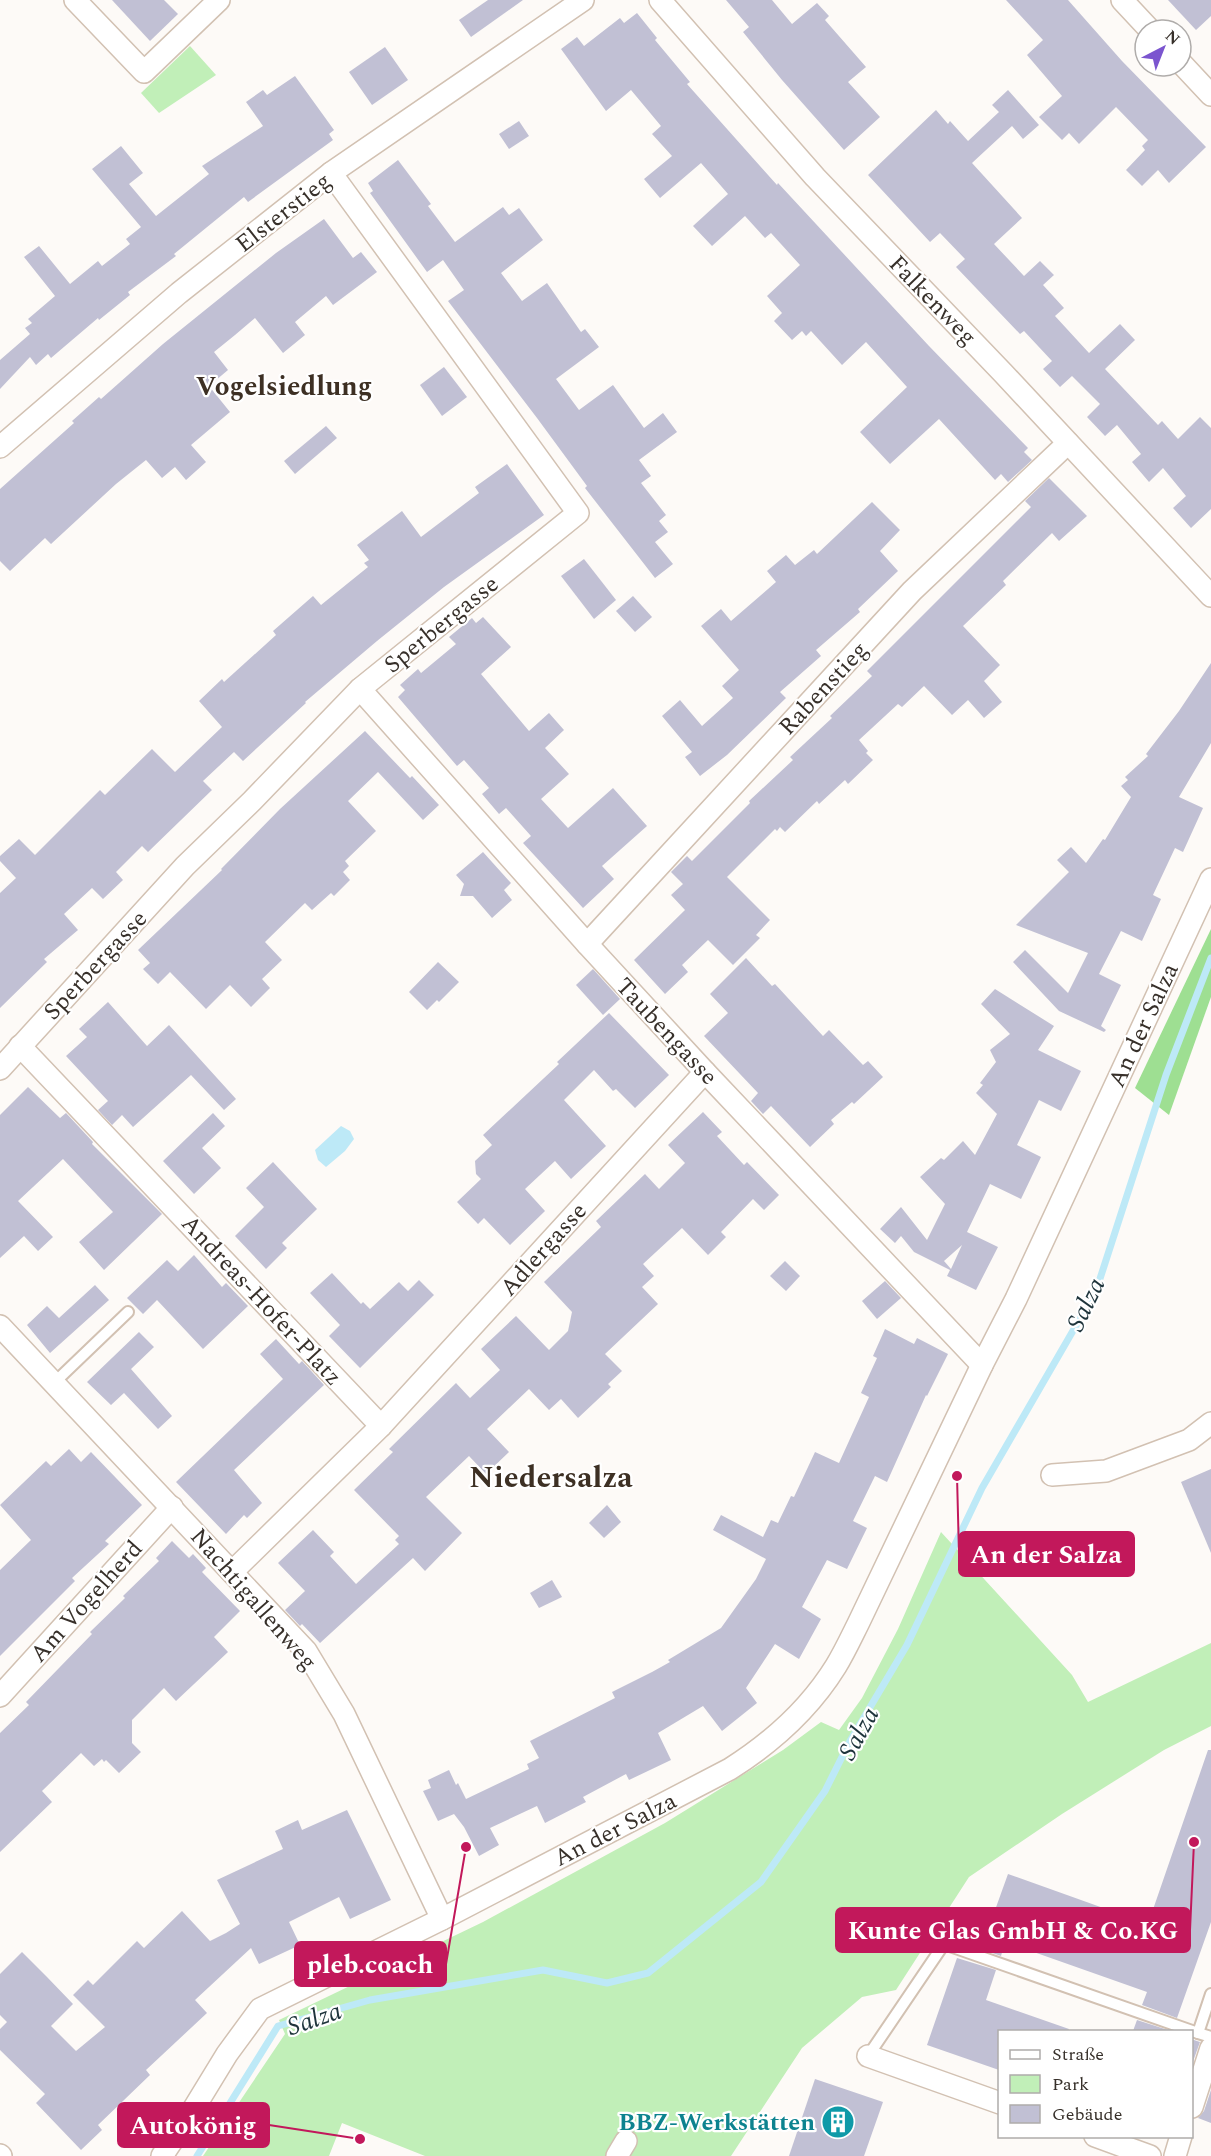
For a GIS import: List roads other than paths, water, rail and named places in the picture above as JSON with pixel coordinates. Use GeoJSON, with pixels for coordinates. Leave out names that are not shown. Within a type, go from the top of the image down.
{"type":"FeatureCollection","features":[{"type":"Feature","properties":{"kind":"street"},"geometry":{"type":"LineString","coordinates":[[75,0],[144,72],[219,0]]}},
{"type":"Feature","properties":{"kind":"street","name":"Elsterstieg"},"geometry":{"type":"LineString","coordinates":[[0,447],[179,292],[331,174],[583,0]]}},
{"type":"Feature","properties":{"kind":"street","name":"Falkenweg"},"geometry":{"type":"LineString","coordinates":[[660,0],[815,177],[1068,442],[1211,596]]}},
{"type":"Feature","properties":{"kind":"street"},"geometry":{"type":"LineString","coordinates":[[1122,0],[1139,18]]}},
{"type":"Feature","properties":{"kind":"street"},"geometry":{"type":"LineString","coordinates":[[1193,76],[1211,95]]}},
{"type":"Feature","properties":{"kind":"street","name":"Sperbergasse"},"geometry":{"type":"LineString","coordinates":[[20,1046],[185,866],[252,801],[360,689],[578,513],[331,174]]}},
{"type":"Feature","properties":{"kind":"street","name":"Rabenstieg"},"geometry":{"type":"LineString","coordinates":[[587,944],[912,591],[1068,442]]}},
{"type":"Feature","properties":{"kind":"street","name":"Taubengasse"},"geometry":{"type":"LineString","coordinates":[[360,689],[587,944],[982,1365]]}},
{"type":"Feature","properties":{"kind":"street","name":"An der Salza"},"geometry":{"type":"LineString","coordinates":[[162,2156],[227,2054],[260,2009],[730,1769],[758,1751],[812,1698],[836,1666],[858,1624],[1021,1288],[1211,879]]}},
{"type":"Feature","properties":{"kind":"street"},"geometry":{"type":"LineString","coordinates":[[0,1069],[20,1046]]}},
{"type":"Feature","properties":{"kind":"street","name":"Andreas-Hofer-Platz"},"geometry":{"type":"LineString","coordinates":[[20,1046],[381,1426]]}},
{"type":"Feature","properties":{"kind":"street","name":"Adlergasse"},"geometry":{"type":"LineString","coordinates":[[381,1426],[705,1072]]}},
{"type":"Feature","properties":{"kind":"street","name":"Nachtigallenweg"},"geometry":{"type":"LineString","coordinates":[[0,1326],[306,1651],[344,1714],[442,1918]]}},
{"type":"Feature","properties":{"kind":"street"},"geometry":{"type":"LineString","coordinates":[[1052,1475],[1106,1471],[1189,1440],[1211,1424]]}},
{"type":"Feature","properties":{"kind":"street"},"geometry":{"type":"LineString","coordinates":[[232,1572],[381,1426]]}},
{"type":"Feature","properties":{"kind":"street","name":"Am Vogelherd"},"geometry":{"type":"LineString","coordinates":[[0,1696],[172,1507]]}},
{"type":"Feature","properties":{"kind":"street"},"geometry":{"type":"LineString","coordinates":[[1193,2098],[1205,2041]]}},
{"type":"Feature","properties":{"kind":"street"},"geometry":{"type":"LineString","coordinates":[[868,2056],[998,2103]]}},
{"type":"Feature","properties":{"kind":"street"},"geometry":{"type":"LineString","coordinates":[[1100,2138],[1150,2156]]}},
{"type":"Feature","properties":{"kind":"street"},"geometry":{"type":"LineString","coordinates":[[1175,2156],[1180,2138]]}},
{"type":"Feature","properties":{"kind":"lane"},"geometry":{"type":"LineString","coordinates":[[54,1383],[128,1312]]}},
{"type":"Feature","properties":{"kind":"lane"},"geometry":{"type":"LineString","coordinates":[[868,2056],[945,1944],[1176,2030]]}},
{"type":"Feature","properties":{"kind":"lane"},"geometry":{"type":"LineString","coordinates":[[1205,2041],[1211,1994]]}},
{"type":"Feature","properties":{"kind":"lane"},"geometry":{"type":"LineString","coordinates":[[1205,2041],[1211,2037]]}},
{"type":"Feature","properties":{"kind":"water"},"geometry":{"type":"Polygon","coordinates":[[[341,1126],[350,1131],[354,1139],[345,1151],[326,1167],[318,1160],[315,1150],[341,1126]]]}},
{"type":"Feature","properties":{"kind":"waterway","name":"Salza"},"geometry":{"type":"LineString","coordinates":[[197,2156],[278,2026],[370,2000],[543,1970],[607,1983],[648,1973],[761,1882],[825,1791],[850,1741],[907,1645],[982,1488],[1096,1291],[1166,1075],[1211,958]]}},
{"type":"Feature","properties":{"kind":"place","name":"An der Salza"},"geometry":{"type":"Point","coordinates":[957,1476]}},
{"type":"Feature","properties":{"kind":"place","name":"Kunte Glas GmbH & Co.KG"},"geometry":{"type":"Point","coordinates":[1194,1842]}},
{"type":"Feature","properties":{"kind":"place","name":"pleb.coach"},"geometry":{"type":"Point","coordinates":[466,1847]}},
{"type":"Feature","properties":{"kind":"place","name":"BBZ-Werkstätten"},"geometry":{"type":"Point","coordinates":[838,2122]}},
{"type":"Feature","properties":{"kind":"place","name":"Autokönig"},"geometry":{"type":"Point","coordinates":[360,2139]}},
{"type":"Feature","properties":{"kind":"district","name":"Vogelsiedlung"},"geometry":{"type":"Point","coordinates":[284,386]}},
{"type":"Feature","properties":{"kind":"district","name":"Niedersalza"},"geometry":{"type":"Point","coordinates":[551,1477]}}]}
